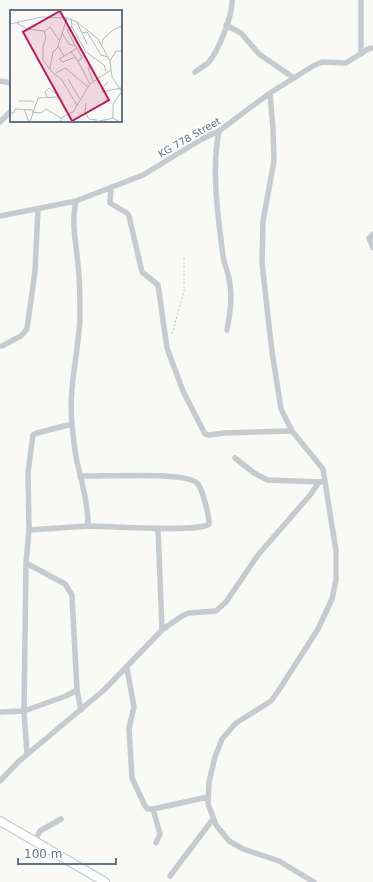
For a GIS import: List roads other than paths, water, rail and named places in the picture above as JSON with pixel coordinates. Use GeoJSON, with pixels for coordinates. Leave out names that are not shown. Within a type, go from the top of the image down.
{"type":"FeatureCollection","features":[{"type":"Feature","properties":{"kind":"street"},"geometry":{"type":"LineString","coordinates":[[195,72],[211,58],[232,12],[232,0]]}},
{"type":"Feature","properties":{"kind":"street"},"geometry":{"type":"LineString","coordinates":[[361,0],[361,54]]}},
{"type":"Feature","properties":{"kind":"street"},"geometry":{"type":"LineString","coordinates":[[226,25],[242,33],[259,54],[294,78]]}},
{"type":"Feature","properties":{"kind":"street","name":"KG 778 Street"},"geometry":{"type":"LineString","coordinates":[[0,216],[76,201],[143,175],[202,139],[219,131],[270,93],[322,62],[346,63],[368,49],[373,48]]}},
{"type":"Feature","properties":{"kind":"street"},"geometry":{"type":"LineString","coordinates":[[0,81],[10,83]]}},
{"type":"Feature","properties":{"kind":"street"},"geometry":{"type":"LineString","coordinates":[[270,93],[274,161],[263,221],[262,263],[278,394],[281,409],[292,431],[319,462],[323,469],[321,482],[336,551],[336,580],[332,599],[318,629],[279,690],[270,701],[236,723],[222,739],[213,763],[208,804],[216,825],[229,841],[243,849],[279,861],[314,882]]}},
{"type":"Feature","properties":{"kind":"street"},"geometry":{"type":"LineString","coordinates":[[0,122],[10,112]]}},
{"type":"Feature","properties":{"kind":"street"},"geometry":{"type":"LineString","coordinates":[[219,131],[215,151],[217,198],[224,260],[231,288],[231,302],[227,330]]}},
{"type":"Feature","properties":{"kind":"street"},"geometry":{"type":"LineString","coordinates":[[111,187],[110,203],[127,213],[143,275],[158,285],[167,348],[183,391],[205,434],[292,431]]}},
{"type":"Feature","properties":{"kind":"street"},"geometry":{"type":"LineString","coordinates":[[76,201],[72,217],[78,265],[80,316],[78,350],[70,393],[72,424],[80,476],[84,490],[88,526]]}},
{"type":"Feature","properties":{"kind":"street"},"geometry":{"type":"LineString","coordinates":[[2,346],[21,336],[27,329],[35,271],[38,209]]}},
{"type":"Feature","properties":{"kind":"street"},"geometry":{"type":"LineString","coordinates":[[373,234],[369,238],[373,248]]}},
{"type":"Feature","properties":{"kind":"street"},"geometry":{"type":"LineString","coordinates":[[27,754],[24,711],[26,563],[29,530],[28,472],[34,435],[36,433],[72,424]]}},
{"type":"Feature","properties":{"kind":"street"},"geometry":{"type":"LineString","coordinates":[[235,458],[261,478],[321,482]]}},
{"type":"Feature","properties":{"kind":"street"},"geometry":{"type":"LineString","coordinates":[[29,530],[88,526],[158,528],[202,527],[209,524],[202,493],[197,483],[180,477],[80,476]]}},
{"type":"Feature","properties":{"kind":"street"},"geometry":{"type":"LineString","coordinates":[[0,780],[27,754],[81,710],[127,668],[162,630],[182,616],[189,613],[216,611],[226,602],[258,555],[321,482]]}},
{"type":"Feature","properties":{"kind":"street"},"geometry":{"type":"LineString","coordinates":[[158,528],[162,630]]}},
{"type":"Feature","properties":{"kind":"street"},"geometry":{"type":"LineString","coordinates":[[26,563],[65,584],[72,595],[77,690],[81,710]]}},
{"type":"Feature","properties":{"kind":"street"},"geometry":{"type":"LineString","coordinates":[[127,668],[134,707],[129,728],[132,778],[145,806],[148,809],[153,809],[208,797]]}},
{"type":"Feature","properties":{"kind":"street"},"geometry":{"type":"LineString","coordinates":[[0,712],[24,711],[66,696],[77,690]]}},
{"type":"Feature","properties":{"kind":"street"},"geometry":{"type":"LineString","coordinates":[[153,809],[160,834],[156,843]]}},
{"type":"Feature","properties":{"kind":"street"},"geometry":{"type":"LineString","coordinates":[[34,842],[40,831],[61,819]]}},
{"type":"Feature","properties":{"kind":"street"},"geometry":{"type":"LineString","coordinates":[[170,876],[213,819]]}},
{"type":"Feature","properties":{"kind":"street"},"geometry":{"type":"LineString","coordinates":[[0,821],[105,882]]}}]}
